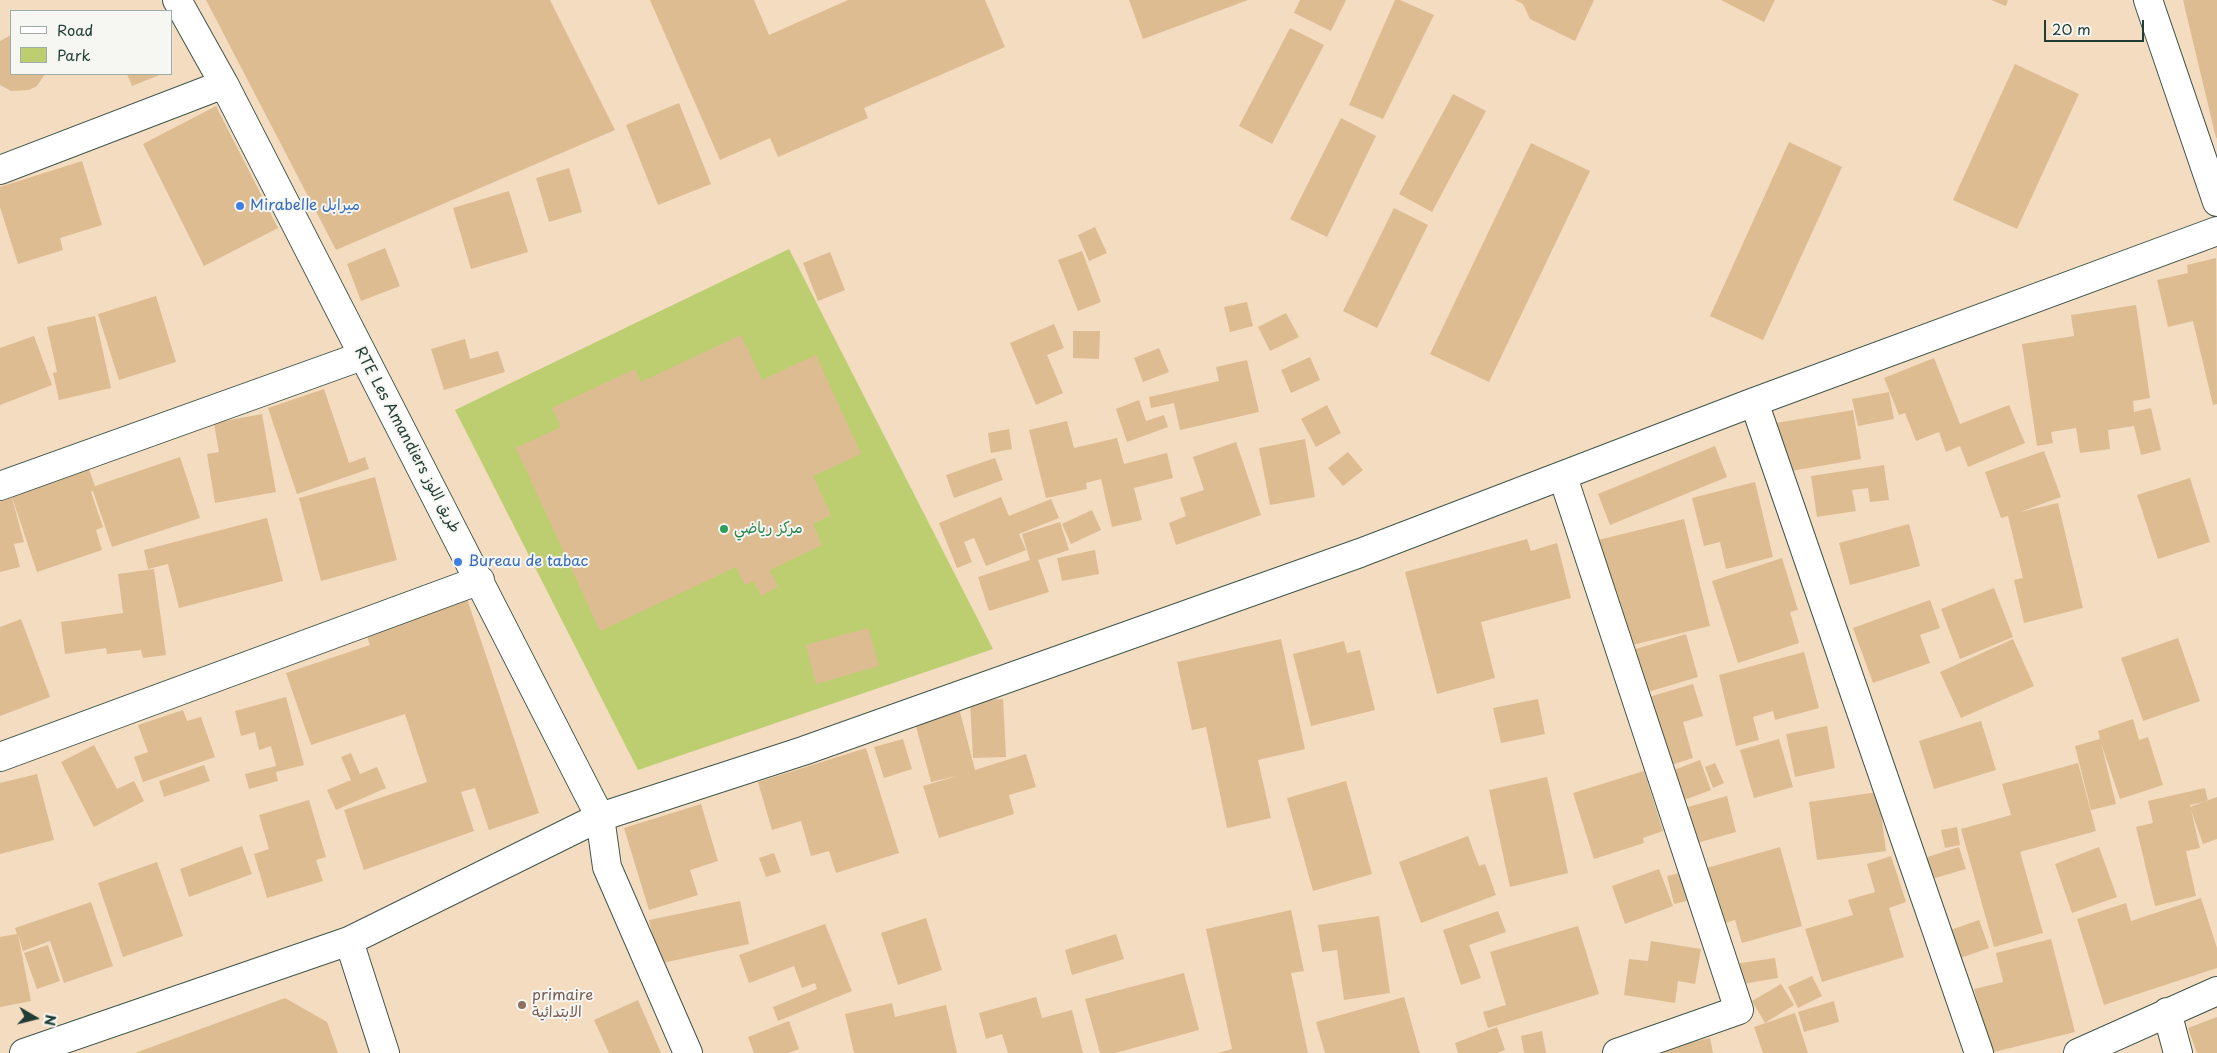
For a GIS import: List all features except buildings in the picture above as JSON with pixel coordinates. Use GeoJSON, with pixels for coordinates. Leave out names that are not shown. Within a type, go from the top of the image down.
{"type":"FeatureCollection","features":[{"type":"Feature","properties":{"kind":"street","name":"RTE Les Amandiers طريق اللوز"},"geometry":{"type":"LineString","coordinates":[[177,0],[224,84],[600,817],[607,867],[688,1053]]}},
{"type":"Feature","properties":{"kind":"street"},"geometry":{"type":"LineString","coordinates":[[2148,0],[2217,202]]}},
{"type":"Feature","properties":{"kind":"street"},"geometry":{"type":"LineString","coordinates":[[0,170],[224,84]]}},
{"type":"Feature","properties":{"kind":"street"},"geometry":{"type":"LineString","coordinates":[[24,1053],[349,941],[600,817],[812,748],[1351,556],[1563,477],[1754,402],[2217,231]]}},
{"type":"Feature","properties":{"kind":"street"},"geometry":{"type":"LineString","coordinates":[[0,486],[362,356]]}},
{"type":"Feature","properties":{"kind":"street"},"geometry":{"type":"LineString","coordinates":[[1754,402],[1979,1053]]}},
{"type":"Feature","properties":{"kind":"street"},"geometry":{"type":"LineString","coordinates":[[1563,477],[1740,1010],[1617,1053]]}},
{"type":"Feature","properties":{"kind":"street"},"geometry":{"type":"LineString","coordinates":[[0,757],[480,580]]}},
{"type":"Feature","properties":{"kind":"street"},"geometry":{"type":"LineString","coordinates":[[349,941],[385,1053]]}},
{"type":"Feature","properties":{"kind":"street"},"geometry":{"type":"LineString","coordinates":[[2078,1053],[2217,991]]}},
{"type":"Feature","properties":{"kind":"street"},"geometry":{"type":"LineString","coordinates":[[2167,1012],[2178,1053]]}},
{"type":"Feature","properties":{"kind":"green space","name":"مركز رياضي"},"geometry":{"type":"Polygon","coordinates":[[[789,249],[993,649],[638,770],[455,410],[789,249]]]}},
{"type":"Feature","properties":{"kind":"place","name":"Mirabelle ميرابل"},"geometry":{"type":"Point","coordinates":[240,206]}},
{"type":"Feature","properties":{"kind":"place","name":"مركز رياضي"},"geometry":{"type":"Point","coordinates":[724,529]}},
{"type":"Feature","properties":{"kind":"place","name":"Bureau de tabac"},"geometry":{"type":"Point","coordinates":[458,562]}},
{"type":"Feature","properties":{"kind":"place","name":"primaire الابتدائية"},"geometry":{"type":"Point","coordinates":[522,1005]}}]}
